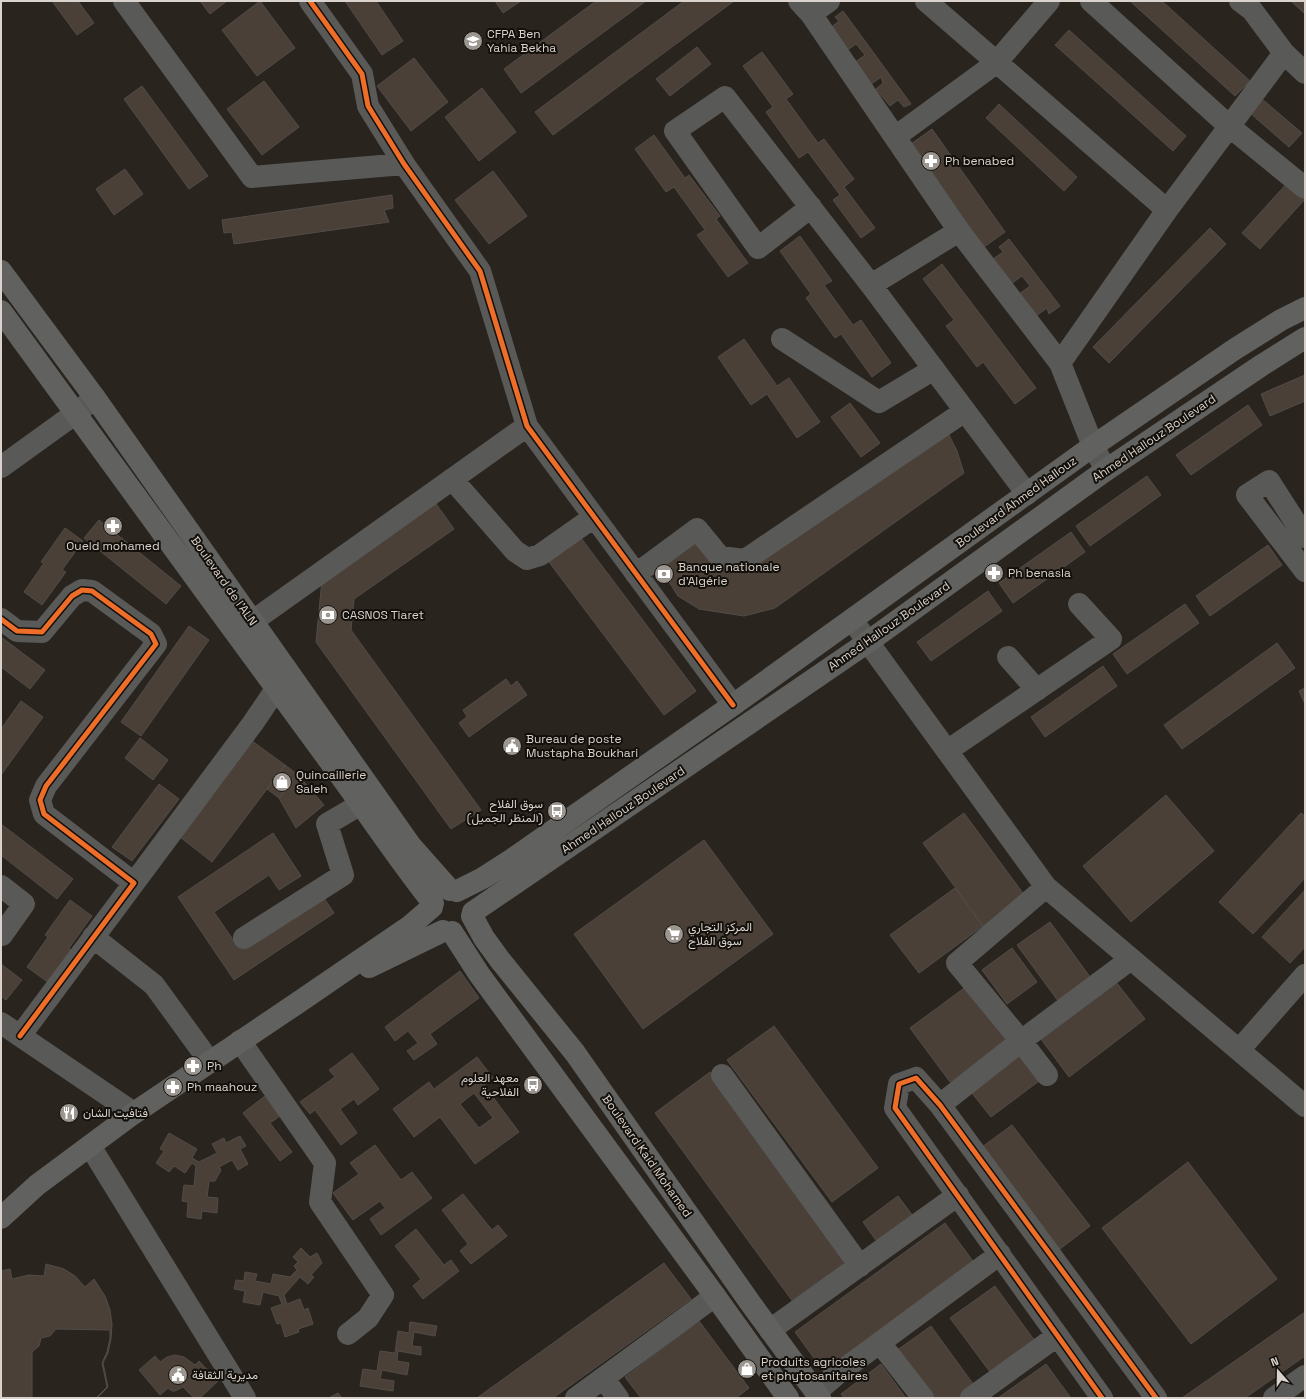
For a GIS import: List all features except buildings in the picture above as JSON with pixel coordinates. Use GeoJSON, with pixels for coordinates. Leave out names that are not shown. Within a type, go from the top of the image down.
{"type":"FeatureCollection","features":[{"type":"Feature","properties":{"kind":"main road","name":"Boulevard de l'ALN"},"geometry":{"type":"LineString","coordinates":[[1,271],[95,398],[253,621],[411,846],[443,898]]}},
{"type":"Feature","properties":{"kind":"main road","name":"Boulevard Ahmed Hallouz"},"geometry":{"type":"LineString","coordinates":[[733,705],[1094,446],[1234,349],[1305,308]]}},
{"type":"Feature","properties":{"kind":"main road","name":"Boulevard de l'ALN"},"geometry":{"type":"LineString","coordinates":[[1,311],[361,804],[407,870],[443,898]]}},
{"type":"Feature","properties":{"kind":"main road","name":"Ahmed Hallouz Boulevard"},"geometry":{"type":"LineString","coordinates":[[473,914],[868,642],[1106,470],[1262,365],[1305,338]]}},
{"type":"Feature","properties":{"kind":"main road","name":"Ahmed Hallouz Boulevard"},"geometry":{"type":"LineString","coordinates":[[296,1004],[410,926],[443,898],[483,878],[511,860],[733,705]]}},
{"type":"Feature","properties":{"kind":"main road"},"geometry":{"type":"LineString","coordinates":[[407,870],[412,884],[414,898],[410,926]]}},
{"type":"Feature","properties":{"kind":"main road"},"geometry":{"type":"LineString","coordinates":[[1,1218],[37,1185],[134,1113],[296,1004],[448,931],[463,929],[470,922],[473,914],[473,906],[467,896],[443,898],[432,918],[434,924],[448,931],[788,1398]]}},
{"type":"Feature","properties":{"kind":"main road","name":"Boulevard Kaid Mohamed"},"geometry":{"type":"LineString","coordinates":[[473,914],[484,938],[575,1053],[770,1330],[818,1395]]}},
{"type":"Feature","properties":{"kind":"street"},"geometry":{"type":"LineString","coordinates":[[124,1],[252,177],[404,164]]}},
{"type":"Feature","properties":{"kind":"street"},"geometry":{"type":"LineString","coordinates":[[310,1],[362,74],[368,106],[404,164],[480,271],[527,426],[733,705]]}},
{"type":"Feature","properties":{"kind":"street"},"geometry":{"type":"LineString","coordinates":[[829,1],[805,7],[959,231],[1060,363],[1094,446],[1106,470]]}},
{"type":"Feature","properties":{"kind":"street"},"geometry":{"type":"LineString","coordinates":[[926,1],[1167,210]]}},
{"type":"Feature","properties":{"kind":"street"},"geometry":{"type":"LineString","coordinates":[[895,137],[996,63],[1050,1]]}},
{"type":"Feature","properties":{"kind":"street"},"geometry":{"type":"LineString","coordinates":[[1091,1],[1229,126],[1305,188]]}},
{"type":"Feature","properties":{"kind":"street"},"geometry":{"type":"LineString","coordinates":[[1251,4],[1284,53],[1305,73]]}},
{"type":"Feature","properties":{"kind":"street"},"geometry":{"type":"LineString","coordinates":[[1060,363],[1167,210],[1284,53]]}},
{"type":"Feature","properties":{"kind":"street"},"geometry":{"type":"LineString","coordinates":[[811,207],[758,248],[675,131],[726,97],[811,207],[871,285],[1027,494]]}},
{"type":"Feature","properties":{"kind":"street"},"geometry":{"type":"LineString","coordinates":[[871,285],[959,231]]}},
{"type":"Feature","properties":{"kind":"street"},"geometry":{"type":"LineString","coordinates":[[782,339],[879,402],[934,369]]}},
{"type":"Feature","properties":{"kind":"street"},"geometry":{"type":"LineString","coordinates":[[1,467],[95,398]]}},
{"type":"Feature","properties":{"kind":"street"},"geometry":{"type":"LineString","coordinates":[[636,574],[697,529],[720,557],[745,560],[964,411]]}},
{"type":"Feature","properties":{"kind":"street"},"geometry":{"type":"LineString","coordinates":[[253,621],[527,426]]}},
{"type":"Feature","properties":{"kind":"street"},"geometry":{"type":"LineString","coordinates":[[452,479],[515,551],[527,559],[540,555],[594,517]]}},
{"type":"Feature","properties":{"kind":"street"},"geometry":{"type":"LineString","coordinates":[[1305,537],[1269,481],[1247,495],[1305,571]]}},
{"type":"Feature","properties":{"kind":"street"},"geometry":{"type":"LineString","coordinates":[[1,619],[17,631],[42,632],[72,596],[82,590],[92,591],[151,634],[156,644],[46,786],[40,800],[44,814],[134,883]]}},
{"type":"Feature","properties":{"kind":"street"},"geometry":{"type":"LineString","coordinates":[[947,751],[1111,639],[1079,604]]}},
{"type":"Feature","properties":{"kind":"street"},"geometry":{"type":"LineString","coordinates":[[852,620],[1046,888],[1305,1106]]}},
{"type":"Feature","properties":{"kind":"street"},"geometry":{"type":"LineString","coordinates":[[1008,657],[1037,690]]}},
{"type":"Feature","properties":{"kind":"street"},"geometry":{"type":"LineString","coordinates":[[20,1036],[276,689]]}},
{"type":"Feature","properties":{"kind":"street"},"geometry":{"type":"LineString","coordinates":[[244,938],[343,875],[327,824],[361,804]]}},
{"type":"Feature","properties":{"kind":"street"},"geometry":{"type":"LineString","coordinates":[[1,886],[24,904],[2,935]]}},
{"type":"Feature","properties":{"kind":"street"},"geometry":{"type":"LineString","coordinates":[[1046,888],[957,963],[1047,1075]]}},
{"type":"Feature","properties":{"kind":"street"},"geometry":{"type":"LineString","coordinates":[[93,937],[154,985],[210,1062]]}},
{"type":"Feature","properties":{"kind":"street"},"geometry":{"type":"LineString","coordinates":[[940,1105],[1131,959]]}},
{"type":"Feature","properties":{"kind":"street"},"geometry":{"type":"LineString","coordinates":[[1239,1050],[1305,975]]}},
{"type":"Feature","properties":{"kind":"street"},"geometry":{"type":"LineString","coordinates":[[1,1023],[134,1113]]}},
{"type":"Feature","properties":{"kind":"street"},"geometry":{"type":"LineString","coordinates":[[240,1041],[325,1163],[320,1202],[383,1296],[368,1318],[348,1334]]}},
{"type":"Feature","properties":{"kind":"street"},"geometry":{"type":"LineString","coordinates":[[722,1075],[860,1266]]}},
{"type":"Feature","properties":{"kind":"street"},"geometry":{"type":"LineString","coordinates":[[1102,1398],[896,1108],[899,1084],[916,1078],[940,1105],[1156,1398]]}},
{"type":"Feature","properties":{"kind":"street"},"geometry":{"type":"LineString","coordinates":[[90,1146],[245,1398]]}},
{"type":"Feature","properties":{"kind":"street"},"geometry":{"type":"LineString","coordinates":[[770,1330],[958,1195]]}},
{"type":"Feature","properties":{"kind":"street"},"geometry":{"type":"LineString","coordinates":[[818,1395],[880,1343],[1000,1254]]}},
{"type":"Feature","properties":{"kind":"street"},"geometry":{"type":"LineString","coordinates":[[576,1398],[604,1379],[715,1296]]}},
{"type":"Feature","properties":{"kind":"street"},"geometry":{"type":"LineString","coordinates":[[971,1398],[1057,1336]]}},
{"type":"Feature","properties":{"kind":"street"},"geometry":{"type":"LineString","coordinates":[[880,1343],[923,1398]]}},
{"type":"Feature","properties":{"kind":"street"},"geometry":{"type":"LineString","coordinates":[[1274,1398],[1305,1376]]}},
{"type":"Feature","properties":{"kind":"street"},"geometry":{"type":"LineString","coordinates":[[604,1379],[618,1398]]}},
{"type":"Feature","properties":{"kind":"cycle path"},"geometry":{"type":"LineString","coordinates":[[310,1],[362,74],[368,106],[404,164],[480,271],[527,426],[733,705]]}},
{"type":"Feature","properties":{"kind":"cycle path"},"geometry":{"type":"LineString","coordinates":[[1,619],[17,631],[42,632],[72,596],[82,590],[92,591],[151,634],[156,644],[46,786],[40,800],[44,814],[134,883],[20,1036]]}},
{"type":"Feature","properties":{"kind":"cycle path"},"geometry":{"type":"LineString","coordinates":[[1102,1398],[895,1108],[899,1084],[916,1078],[940,1105],[1156,1398]]}},
{"type":"Feature","properties":{"kind":"place","name":"CFPA Ben Yahia Bekha"},"geometry":{"type":"Point","coordinates":[473,41]}},
{"type":"Feature","properties":{"kind":"place","name":"Ph benabed"},"geometry":{"type":"Point","coordinates":[931,161]}},
{"type":"Feature","properties":{"kind":"place","name":"Oueld mohamed"},"geometry":{"type":"Point","coordinates":[113,526]}},
{"type":"Feature","properties":{"kind":"place","name":"Ph benasla"},"geometry":{"type":"Point","coordinates":[994,573]}},
{"type":"Feature","properties":{"kind":"place","name":"Banque nationale d'Algérie"},"geometry":{"type":"Point","coordinates":[664,574]}},
{"type":"Feature","properties":{"kind":"place","name":"CASNOS Tiaret"},"geometry":{"type":"Point","coordinates":[328,615]}},
{"type":"Feature","properties":{"kind":"place","name":"Bureau de poste Mustapha Boukhari"},"geometry":{"type":"Point","coordinates":[512,746]}},
{"type":"Feature","properties":{"kind":"place","name":"Quincaillerie Saleh"},"geometry":{"type":"Point","coordinates":[282,782]}},
{"type":"Feature","properties":{"kind":"place","name":"سوق الفلاح (المنظر الجميل)"},"geometry":{"type":"Point","coordinates":[557,811]}},
{"type":"Feature","properties":{"kind":"place","name":"المركز التجاري سوق الفلاح"},"geometry":{"type":"Point","coordinates":[674,934]}},
{"type":"Feature","properties":{"kind":"place","name":"Ph"},"geometry":{"type":"Point","coordinates":[193,1066]}},
{"type":"Feature","properties":{"kind":"place","name":"معهد العلوم الفلاحية"},"geometry":{"type":"Point","coordinates":[533,1085]}},
{"type":"Feature","properties":{"kind":"place","name":"Ph maahouz"},"geometry":{"type":"Point","coordinates":[173,1087]}},
{"type":"Feature","properties":{"kind":"place","name":"فتافيت الشان"},"geometry":{"type":"Point","coordinates":[69,1113]}},
{"type":"Feature","properties":{"kind":"place","name":"Produits agricoles et phytosanitaires"},"geometry":{"type":"Point","coordinates":[747,1369]}},
{"type":"Feature","properties":{"kind":"place","name":"مديرية الثقافة"},"geometry":{"type":"Point","coordinates":[178,1375]}}]}
